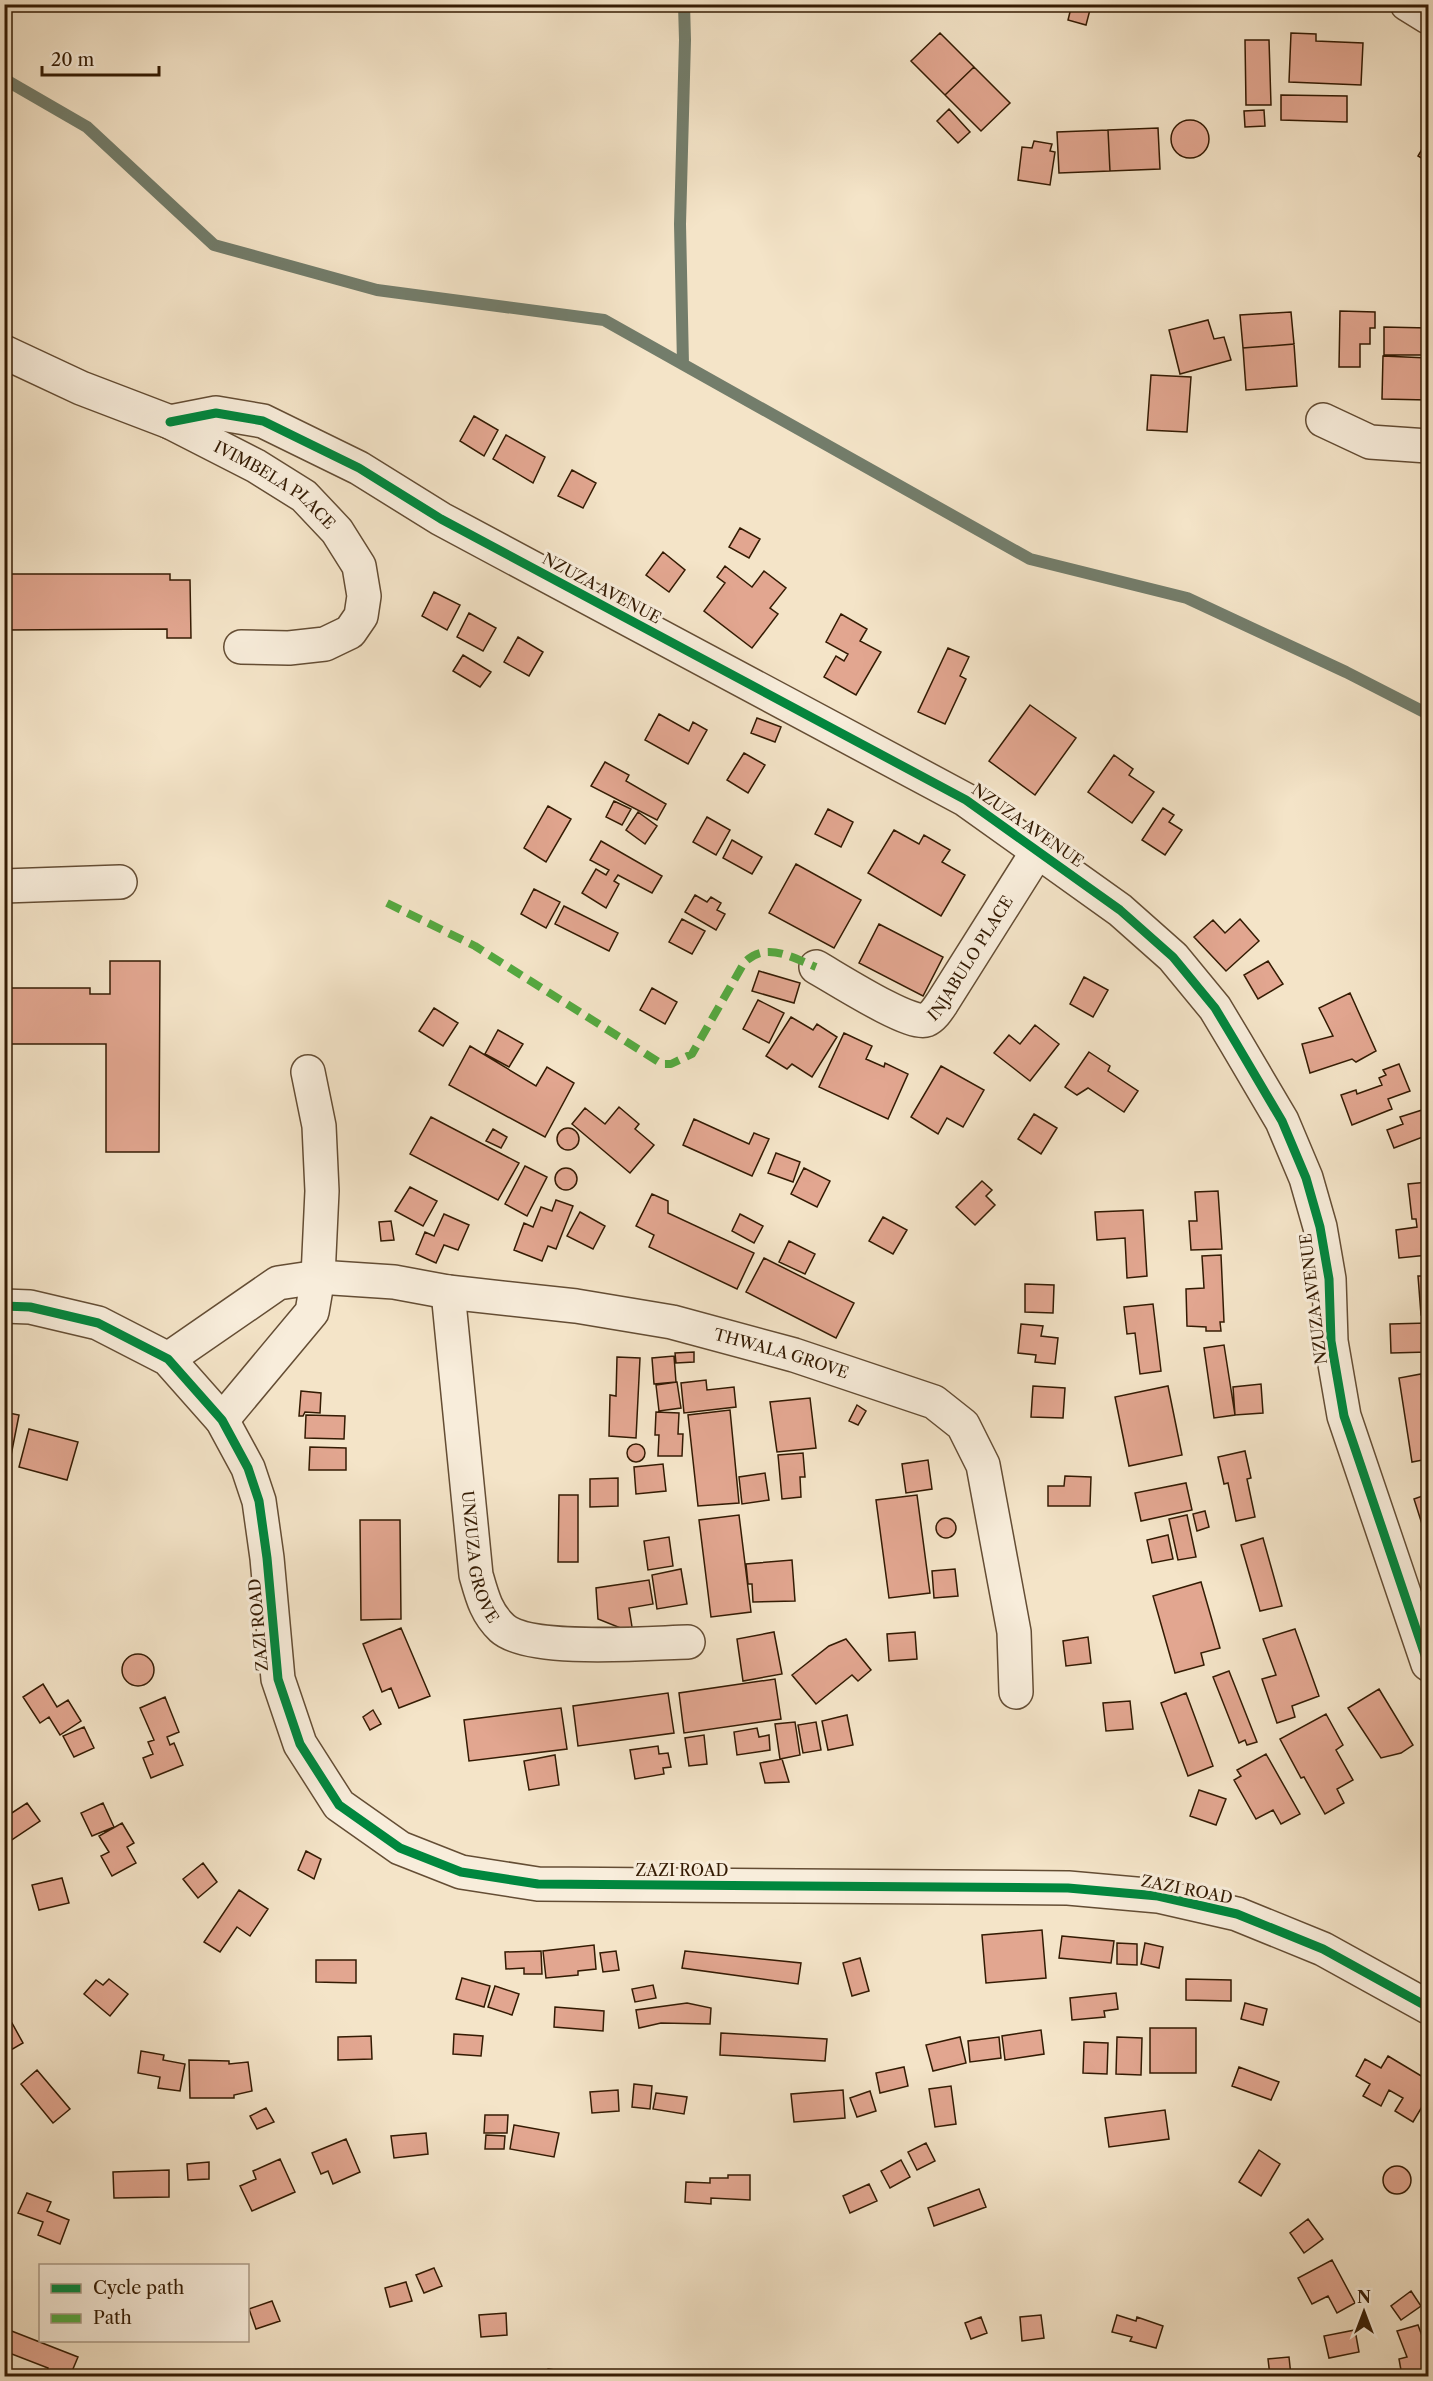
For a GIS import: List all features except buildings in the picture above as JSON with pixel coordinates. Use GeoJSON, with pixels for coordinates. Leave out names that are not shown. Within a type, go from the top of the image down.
{"type":"FeatureCollection","features":[{"type":"Feature","properties":{"kind":"street"},"geometry":{"type":"LineString","coordinates":[[1407,4],[1428,17]]}},
{"type":"Feature","properties":{"kind":"street","name":"IVIMBELA PLACE"},"geometry":{"type":"LineString","coordinates":[[4,352],[81,388],[170,422],[256,466],[304,496],[337,531],[359,566],[364,596],[362,616],[350,632],[325,644],[289,648],[241,647]]}},
{"type":"Feature","properties":{"kind":"street","name":"NZUZA AVENUE"},"geometry":{"type":"LineString","coordinates":[[170,422],[216,413],[263,421],[359,468],[441,519],[966,800],[1039,849],[1120,909],[1173,957],[1215,1008],[1282,1121],[1306,1178],[1320,1227],[1329,1279],[1331,1341],[1344,1416],[1428,1664]]}},
{"type":"Feature","properties":{"kind":"street"},"geometry":{"type":"LineString","coordinates":[[1323,420],[1370,442],[1428,446]]}},
{"type":"Feature","properties":{"kind":"street","name":"INJABULO PLACE"},"geometry":{"type":"LineString","coordinates":[[816,967],[887,1008],[914,1021],[925,1020],[936,1012],[942,1003],[1039,849]]}},
{"type":"Feature","properties":{"kind":"street"},"geometry":{"type":"LineString","coordinates":[[4,886],[120,882]]}},
{"type":"Feature","properties":{"kind":"street"},"geometry":{"type":"LineString","coordinates":[[222,1420],[312,1312],[318,1277],[321,1169],[319,1126],[309,1072]]}},
{"type":"Feature","properties":{"kind":"street","name":"THWALA GROVE"},"geometry":{"type":"LineString","coordinates":[[168,1359],[278,1283],[318,1277],[394,1282],[448,1292],[576,1306],[672,1322],[794,1355],[934,1402],[963,1425],[983,1465],[1014,1632],[1016,1692]]}},
{"type":"Feature","properties":{"kind":"street","name":"UNZUZA GROVE"},"geometry":{"type":"LineString","coordinates":[[448,1292],[476,1575],[486,1609],[504,1630],[533,1641],[592,1644],[688,1642]]}},
{"type":"Feature","properties":{"kind":"street"},"geometry":{"type":"LineString","coordinates":[[4,1306],[30,1307],[98,1323],[168,1359]]}},
{"type":"Feature","properties":{"kind":"street","name":"ZAZI ROAD"},"geometry":{"type":"LineString","coordinates":[[168,1359],[222,1420],[248,1468],[259,1501],[267,1558],[278,1679],[300,1744],[339,1804],[400,1848],[461,1872],[538,1884],[1068,1888],[1158,1896],[1238,1914],[1323,1949],[1428,2007]]}},
{"type":"Feature","properties":{"kind":"waterway"},"geometry":{"type":"LineString","coordinates":[[683,364],[680,224],[684,4]]}},
{"type":"Feature","properties":{"kind":"waterway"},"geometry":{"type":"LineString","coordinates":[[4,79],[87,127],[214,245],[377,290],[604,320],[1030,559],[1187,598],[1346,672],[1428,714]]}},
{"type":"Feature","properties":{"kind":"marked path"},"geometry":{"type":"LineString","coordinates":[[387,903],[475,946],[662,1064],[671,1064],[692,1054],[744,963],[752,956],[769,952],[778,953],[816,967]]}},
{"type":"Feature","properties":{"kind":"cycle path"},"geometry":{"type":"LineString","coordinates":[[170,422],[216,413],[263,421],[359,468],[441,519],[966,800],[1120,910],[1173,957],[1215,1008],[1282,1121],[1306,1178],[1320,1227],[1329,1279],[1331,1341],[1344,1416],[1428,1664]]}},
{"type":"Feature","properties":{"kind":"cycle path"},"geometry":{"type":"LineString","coordinates":[[4,1306],[30,1307],[98,1323],[168,1359],[222,1420],[248,1468],[259,1501],[267,1558],[278,1679],[300,1744],[339,1805],[400,1848],[461,1872],[538,1884],[1068,1888],[1158,1896],[1237,1914],[1323,1949],[1428,2007]]}}]}
